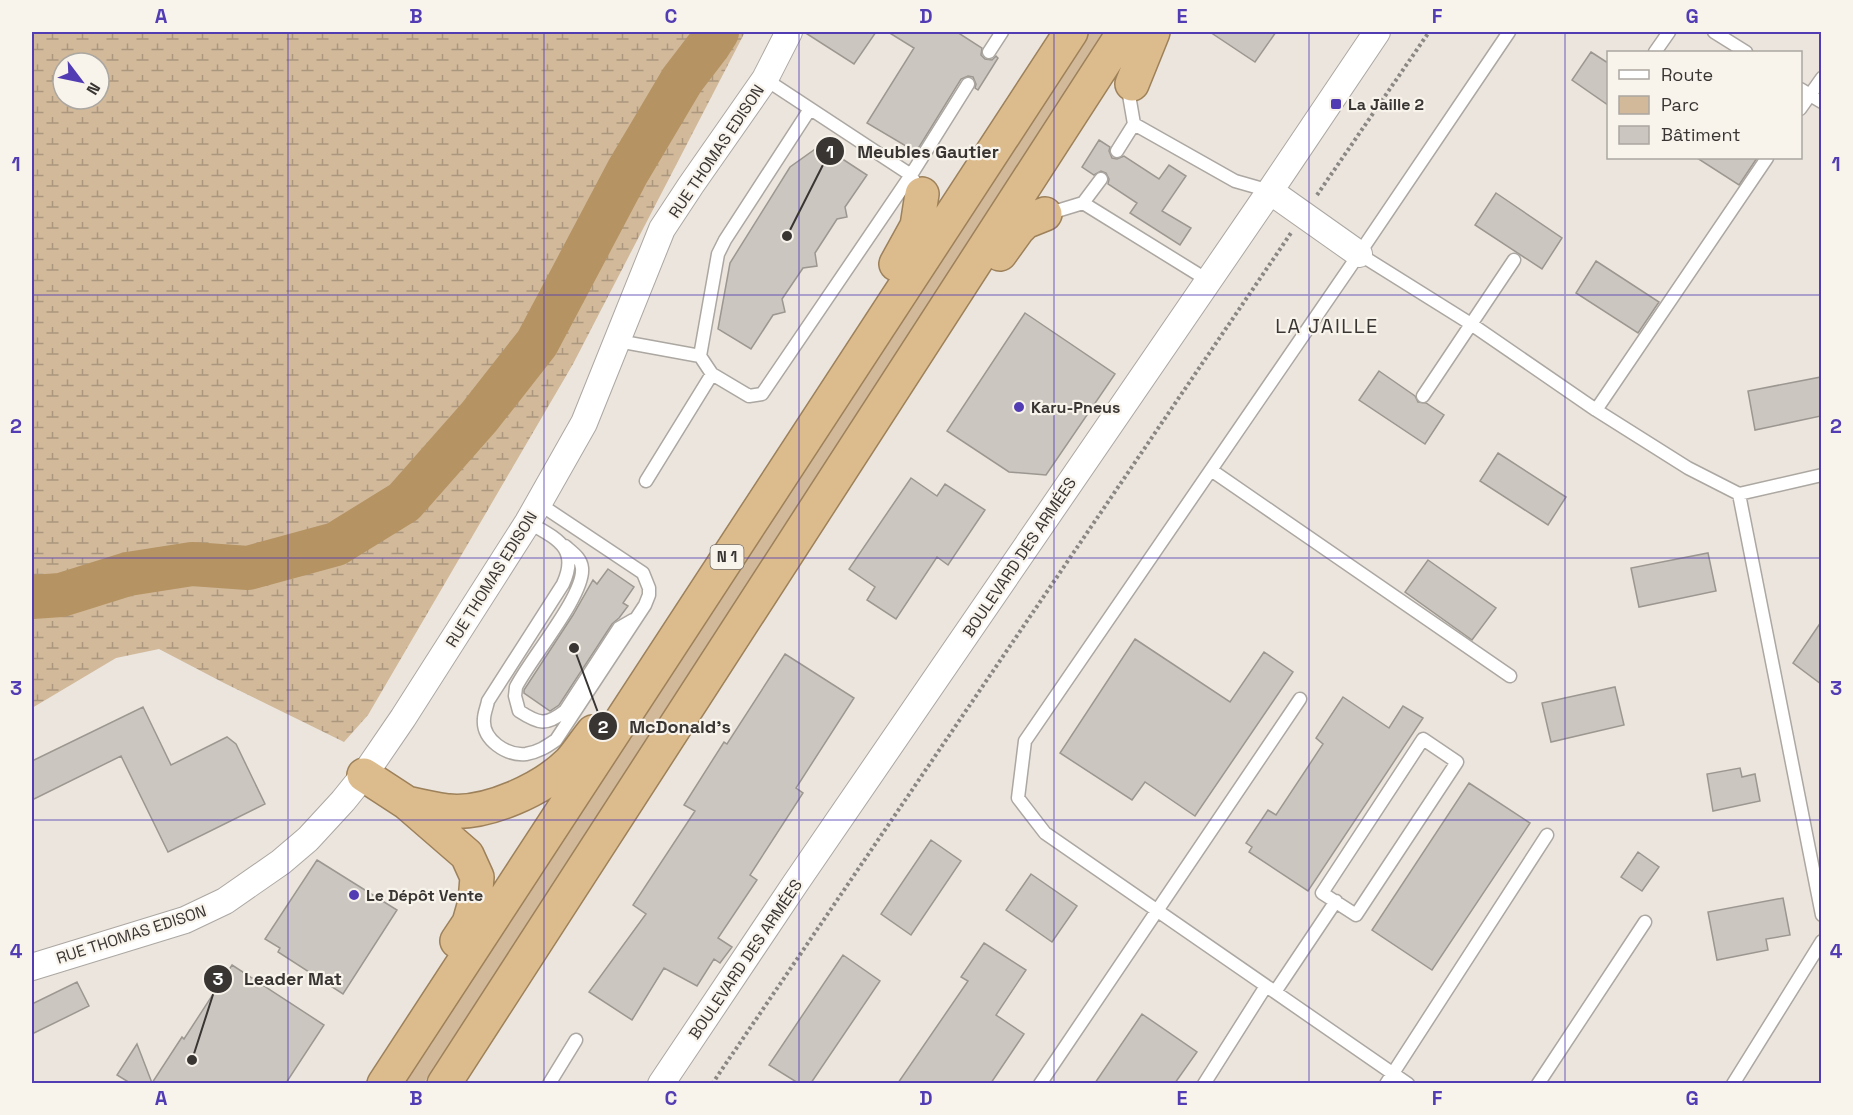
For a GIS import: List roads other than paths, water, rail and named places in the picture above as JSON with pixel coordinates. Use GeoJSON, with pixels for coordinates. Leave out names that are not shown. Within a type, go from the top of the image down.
{"type":"FeatureCollection","features":[{"type":"Feature","properties":{"kind":"highway","name":"N 1"},"geometry":{"type":"LineString","coordinates":[[384,1083],[1071,32]]}},
{"type":"Feature","properties":{"kind":"highway"},"geometry":{"type":"LineString","coordinates":[[444,1083],[1124,32]]}},
{"type":"Feature","properties":{"kind":"highway"},"geometry":{"type":"LineString","coordinates":[[1132,84],[1153,32]]}},
{"type":"Feature","properties":{"kind":"highway"},"geometry":{"type":"LineString","coordinates":[[790,462],[884,283],[917,226],[917,184]]}},
{"type":"Feature","properties":{"kind":"highway"},"geometry":{"type":"LineString","coordinates":[[834,481],[1018,229],[1025,222],[1045,214]]}},
{"type":"Feature","properties":{"kind":"highway"},"geometry":{"type":"LineString","coordinates":[[407,803],[450,811],[489,807],[522,795],[559,771],[589,737],[739,539]]}},
{"type":"Feature","properties":{"kind":"highway"},"geometry":{"type":"LineString","coordinates":[[364,775],[407,803],[467,855],[477,877],[476,902],[469,923],[365,1083]]}},
{"type":"Feature","properties":{"kind":"street","name":"RUE THOMAS EDISON"},"geometry":{"type":"LineString","coordinates":[[32,967],[185,920],[225,901],[281,862],[308,839],[364,775],[403,718],[533,512],[584,423],[662,229],[690,185],[765,79],[789,32]]}},
{"type":"Feature","properties":{"kind":"street","name":"BOULEVARD DES ARMÉES"},"geometry":{"type":"LineString","coordinates":[[661,1083],[808,864],[1209,281],[1377,32]]}},
{"type":"Feature","properties":{"kind":"street"},"geometry":{"type":"LineString","coordinates":[[1270,191],[1359,254]]}},
{"type":"Feature","properties":{"kind":"lane"},"geometry":{"type":"LineString","coordinates":[[989,52],[1002,32]]}},
{"type":"Feature","properties":{"kind":"lane"},"geometry":{"type":"LineString","coordinates":[[1408,1083],[1389,1078],[1271,989],[1045,833],[1018,798],[1025,741],[1509,32]]}},
{"type":"Feature","properties":{"kind":"lane"},"geometry":{"type":"LineString","coordinates":[[1656,51],[1669,32]]}},
{"type":"Feature","properties":{"kind":"lane"},"geometry":{"type":"LineString","coordinates":[[1714,32],[1744,51]]}},
{"type":"Feature","properties":{"kind":"lane"},"geometry":{"type":"LineString","coordinates":[[1821,78],[1805,92],[1821,102]]}},
{"type":"Feature","properties":{"kind":"lane"},"geometry":{"type":"LineString","coordinates":[[765,79],[917,184]]}},
{"type":"Feature","properties":{"kind":"lane"},"geometry":{"type":"LineString","coordinates":[[810,109],[718,254],[700,356],[712,374],[749,396],[762,394],[917,184],[968,84]]}},
{"type":"Feature","properties":{"kind":"lane"},"geometry":{"type":"LineString","coordinates":[[1117,151],[1134,124],[1129,95],[1132,84]]}},
{"type":"Feature","properties":{"kind":"lane"},"geometry":{"type":"LineString","coordinates":[[1134,124],[1234,181],[1270,191]]}},
{"type":"Feature","properties":{"kind":"lane"},"geometry":{"type":"LineString","coordinates":[[1596,410],[1766,159]]}},
{"type":"Feature","properties":{"kind":"lane"},"geometry":{"type":"LineString","coordinates":[[1045,214],[1083,203],[1101,179]]}},
{"type":"Feature","properties":{"kind":"lane"},"geometry":{"type":"LineString","coordinates":[[1083,203],[1209,281]]}},
{"type":"Feature","properties":{"kind":"lane"},"geometry":{"type":"LineString","coordinates":[[1359,254],[1472,324],[1596,410],[1688,468],[1739,494],[1821,475]]}},
{"type":"Feature","properties":{"kind":"lane"},"geometry":{"type":"LineString","coordinates":[[1423,396],[1514,260]]}},
{"type":"Feature","properties":{"kind":"lane"},"geometry":{"type":"LineString","coordinates":[[618,341],[700,356]]}},
{"type":"Feature","properties":{"kind":"lane"},"geometry":{"type":"LineString","coordinates":[[646,482],[712,374]]}},
{"type":"Feature","properties":{"kind":"lane"},"geometry":{"type":"LineString","coordinates":[[1211,470],[1510,676]]}},
{"type":"Feature","properties":{"kind":"lane"},"geometry":{"type":"LineString","coordinates":[[1739,494],[1821,915]]}},
{"type":"Feature","properties":{"kind":"lane"},"geometry":{"type":"LineString","coordinates":[[533,512],[562,544],[579,558],[582,568],[581,580],[574,597],[516,687],[515,696],[519,711],[532,720],[547,722],[555,719],[565,711],[619,628],[637,617]]}},
{"type":"Feature","properties":{"kind":"lane"},"geometry":{"type":"LineString","coordinates":[[533,512],[643,573],[648,581],[649,595],[556,740],[540,751],[523,754],[505,750],[488,737],[483,721],[488,701],[563,584],[568,573],[569,560],[562,544]]}},
{"type":"Feature","properties":{"kind":"lane"},"geometry":{"type":"LineString","coordinates":[[1040,1083],[1300,699]]}},
{"type":"Feature","properties":{"kind":"lane"},"geometry":{"type":"LineString","coordinates":[[1423,739],[1457,762],[1356,915],[1336,901],[1322,893],[1423,739]]}},
{"type":"Feature","properties":{"kind":"lane"},"geometry":{"type":"LineString","coordinates":[[1389,1078],[1547,835]]}},
{"type":"Feature","properties":{"kind":"lane"},"geometry":{"type":"LineString","coordinates":[[1204,1083],[1336,901]]}},
{"type":"Feature","properties":{"kind":"lane"},"geometry":{"type":"LineString","coordinates":[[1538,1083],[1645,922]]}},
{"type":"Feature","properties":{"kind":"lane"},"geometry":{"type":"LineString","coordinates":[[1733,1083],[1821,941]]}},
{"type":"Feature","properties":{"kind":"lane"},"geometry":{"type":"LineString","coordinates":[[549,1083],[576,1040]]}},
{"type":"Feature","properties":{"kind":"waterway"},"geometry":{"type":"LineString","coordinates":[[32,597],[61,595],[128,574],[192,564],[248,568],[336,544],[404,502],[479,417],[537,343],[628,171],[682,80],[717,32]]}},
{"type":"Feature","properties":{"kind":"place","name":"La Jaille 2"},"geometry":{"type":"Point","coordinates":[1336,104]}},
{"type":"Feature","properties":{"kind":"place","name":"Meubles Gautier"},"geometry":{"type":"Point","coordinates":[787,236]}},
{"type":"Feature","properties":{"kind":"place","name":"Karu-Pneus"},"geometry":{"type":"Point","coordinates":[1019,407]}},
{"type":"Feature","properties":{"kind":"place","name":"McDonald's"},"geometry":{"type":"Point","coordinates":[574,648]}},
{"type":"Feature","properties":{"kind":"place","name":"Le Dépôt Vente"},"geometry":{"type":"Point","coordinates":[354,895]}},
{"type":"Feature","properties":{"kind":"place","name":"Leader Mat"},"geometry":{"type":"Point","coordinates":[192,1060]}},
{"type":"Feature","properties":{"kind":"district","name":"LA JAILLE"},"geometry":{"type":"Point","coordinates":[1327,326]}}]}
